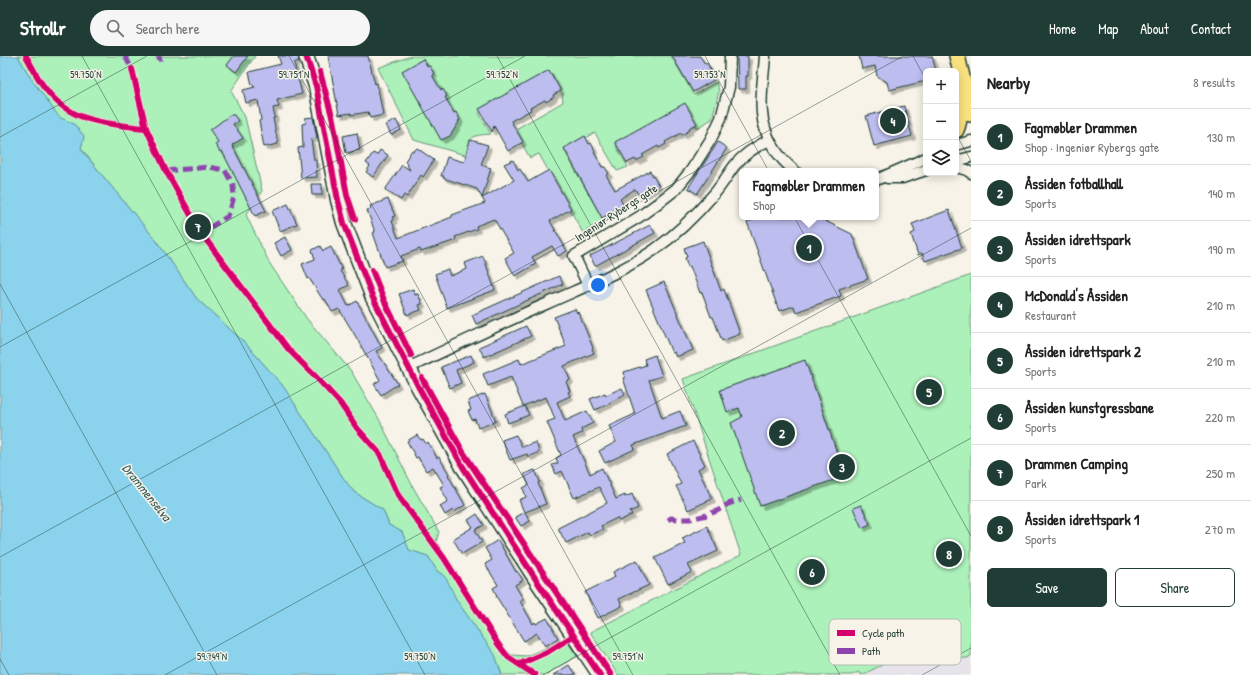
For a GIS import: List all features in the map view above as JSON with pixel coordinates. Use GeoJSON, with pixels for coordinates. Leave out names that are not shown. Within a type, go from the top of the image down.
{"type":"FeatureCollection","features":[{"type":"Feature","properties":{"kind":"main road"},"geometry":{"type":"LineString","coordinates":[[306,56],[316,86],[338,200],[344,223],[367,285],[408,368],[463,467],[600,675]]}},
{"type":"Feature","properties":{"kind":"main road"},"geometry":{"type":"LineString","coordinates":[[956,56],[971,114]]}},
{"type":"Feature","properties":{"kind":"main road"},"geometry":{"type":"LineString","coordinates":[[959,119],[960,108],[956,86],[962,76]]}},
{"type":"Feature","properties":{"kind":"street","name":"Ingeniør Rybergs gate"},"geometry":{"type":"LineString","coordinates":[[588,285],[574,256],[639,217],[676,189],[692,170],[711,139],[721,118],[729,87],[730,56]]}},
{"type":"Feature","properties":{"kind":"street"},"geometry":{"type":"LineString","coordinates":[[765,56],[762,112],[764,125],[769,140],[783,159],[792,168]]}},
{"type":"Feature","properties":{"kind":"street"},"geometry":{"type":"LineString","coordinates":[[408,368],[512,318],[608,277],[639,260],[685,226],[715,193],[736,164],[754,148],[769,140]]}},
{"type":"Feature","properties":{"kind":"street"},"geometry":{"type":"LineString","coordinates":[[959,144],[971,141]]}},
{"type":"Feature","properties":{"kind":"street"},"geometry":{"type":"LineString","coordinates":[[959,160],[971,157]]}},
{"type":"Feature","properties":{"kind":"street"},"geometry":{"type":"LineString","coordinates":[[879,179],[923,159]]}},
{"type":"Feature","properties":{"kind":"street"},"geometry":{"type":"LineString","coordinates":[[959,168],[971,172]]}},
{"type":"Feature","properties":{"kind":"street"},"geometry":{"type":"LineString","coordinates":[[879,179],[902,178],[923,171]]}},
{"type":"Feature","properties":{"kind":"shaded area"},"geometry":{"type":"Polygon","coordinates":[[[971,658],[971,675],[852,675],[876,665],[961,665],[961,659],[971,658]]]}},
{"type":"Feature","properties":{"kind":"green space"},"geometry":{"type":"Polygon","coordinates":[[[18,56],[255,56],[231,91],[245,117],[262,191],[246,215],[270,264],[307,319],[351,371],[379,419],[413,487],[439,532],[436,542],[501,644],[512,655],[526,656],[565,638],[577,656],[550,672],[548,675],[502,675],[495,655],[457,601],[443,575],[437,571],[428,556],[409,550],[402,532],[389,525],[383,510],[354,492],[283,386],[245,343],[197,299],[155,239],[81,148],[84,136],[74,124],[59,118],[30,77],[18,56]]]}},
{"type":"Feature","properties":{"kind":"green space"},"geometry":{"type":"Polygon","coordinates":[[[411,56],[671,56],[694,95],[716,82],[719,91],[712,119],[697,128],[685,107],[616,146],[628,167],[617,171],[595,133],[564,150],[603,220],[583,233],[539,154],[530,158],[514,130],[563,102],[562,94],[551,73],[479,113],[491,134],[475,136],[471,140],[465,155],[414,140],[378,68],[411,56]]]}},
{"type":"Feature","properties":{"kind":"green space"},"geometry":{"type":"Polygon","coordinates":[[[971,275],[971,656],[961,658],[961,619],[829,619],[829,665],[882,665],[862,675],[858,672],[852,675],[618,675],[590,632],[741,555],[683,379],[971,275]]]}},
{"type":"Feature","properties":{"kind":"water","name":"Drammenselva"},"geometry":{"type":"Polygon","coordinates":[[[0,56],[18,56],[30,77],[59,117],[74,124],[84,136],[81,149],[155,239],[197,299],[245,343],[283,386],[354,492],[383,510],[389,525],[402,532],[409,550],[428,556],[437,571],[447,580],[457,601],[495,655],[502,675],[0,675],[0,56]]]}},
{"type":"Feature","properties":{"kind":"building"},"geometry":{"type":"Polygon","coordinates":[[[234,56],[248,56],[236,72],[227,65],[234,56]]]}},
{"type":"Feature","properties":{"kind":"building"},"geometry":{"type":"Polygon","coordinates":[[[278,56],[298,56],[299,61],[294,63],[302,94],[277,100],[279,107],[273,108],[275,118],[273,118],[278,144],[264,147],[259,121],[261,120],[258,100],[246,103],[243,90],[255,87],[252,85],[249,72],[281,64],[278,56]]]}},
{"type":"Feature","properties":{"kind":"building"},"geometry":{"type":"Polygon","coordinates":[[[328,56],[368,56],[375,84],[377,83],[383,115],[370,118],[368,112],[351,115],[351,113],[339,115],[328,56]]]}},
{"type":"Feature","properties":{"kind":"building"},"geometry":{"type":"Polygon","coordinates":[[[672,56],[700,56],[705,64],[707,63],[711,71],[709,72],[714,80],[693,92],[672,56]]]}},
{"type":"Feature","properties":{"kind":"building"},"geometry":{"type":"Polygon","coordinates":[[[737,56],[748,56],[748,76],[746,76],[746,89],[738,89],[737,56]]]}},
{"type":"Feature","properties":{"kind":"building"},"geometry":{"type":"Polygon","coordinates":[[[859,56],[932,56],[935,68],[923,68],[923,82],[889,90],[887,82],[877,76],[875,66],[862,69],[859,56]]]}},
{"type":"Feature","properties":{"kind":"building"},"geometry":{"type":"Polygon","coordinates":[[[423,59],[428,67],[430,66],[434,74],[432,75],[441,90],[443,89],[447,96],[445,97],[454,113],[456,112],[460,120],[450,136],[441,140],[402,71],[423,59]]]}},
{"type":"Feature","properties":{"kind":"building"},"geometry":{"type":"Polygon","coordinates":[[[549,70],[561,91],[553,95],[554,97],[546,102],[545,100],[530,108],[531,110],[511,121],[523,142],[508,151],[494,126],[492,132],[479,109],[549,70]]]}},
{"type":"Feature","properties":{"kind":"building"},"geometry":{"type":"Polygon","coordinates":[[[685,103],[697,124],[689,128],[690,130],[682,135],[681,133],[665,142],[666,144],[659,148],[658,146],[642,155],[644,157],[627,163],[615,142],[685,103]]]}},
{"type":"Feature","properties":{"kind":"building"},"geometry":{"type":"Polygon","coordinates":[[[904,106],[912,136],[874,146],[866,116],[904,106]]]}},
{"type":"Feature","properties":{"kind":"building"},"geometry":{"type":"Polygon","coordinates":[[[230,115],[234,115],[238,121],[233,124],[243,138],[232,145],[266,211],[255,216],[222,151],[220,152],[215,144],[218,142],[210,130],[230,115]]]}},
{"type":"Feature","properties":{"kind":"building"},"geometry":{"type":"Polygon","coordinates":[[[313,117],[317,138],[311,139],[314,160],[316,160],[317,177],[301,178],[298,148],[303,147],[302,124],[306,123],[305,118],[313,117]]]}},
{"type":"Feature","properties":{"kind":"building"},"geometry":{"type":"Polygon","coordinates":[[[396,120],[401,130],[391,135],[386,125],[396,120]]]}},
{"type":"Feature","properties":{"kind":"building"},"geometry":{"type":"Polygon","coordinates":[[[357,133],[360,150],[346,153],[343,136],[357,133]]]}},
{"type":"Feature","properties":{"kind":"building"},"geometry":{"type":"Polygon","coordinates":[[[585,136],[589,144],[591,143],[602,167],[605,167],[609,174],[606,175],[615,190],[650,171],[659,186],[640,197],[635,189],[620,199],[624,206],[602,218],[564,148],[585,136]]]}},
{"type":"Feature","properties":{"kind":"building"},"geometry":{"type":"Polygon","coordinates":[[[470,140],[488,145],[481,165],[491,168],[482,198],[477,189],[443,178],[444,176],[441,176],[447,157],[464,162],[470,140]]]}},
{"type":"Feature","properties":{"kind":"building"},"geometry":{"type":"Polygon","coordinates":[[[718,142],[727,148],[697,194],[688,188],[718,142]]]}},
{"type":"Feature","properties":{"kind":"building"},"geometry":{"type":"Polygon","coordinates":[[[417,148],[434,160],[423,177],[421,175],[407,197],[404,195],[401,200],[385,190],[402,165],[410,170],[405,161],[412,150],[414,151],[417,148]]]}},
{"type":"Feature","properties":{"kind":"building"},"geometry":{"type":"Polygon","coordinates":[[[380,150],[388,155],[373,177],[366,172],[370,166],[366,163],[373,153],[377,155],[380,150]]]}},
{"type":"Feature","properties":{"kind":"building"},"geometry":{"type":"Polygon","coordinates":[[[513,160],[518,170],[520,169],[528,182],[549,170],[571,209],[550,221],[567,251],[558,256],[552,246],[532,257],[536,264],[515,276],[505,258],[514,253],[494,219],[476,226],[477,229],[455,237],[456,240],[421,252],[420,249],[401,256],[403,261],[385,267],[373,233],[375,232],[367,210],[371,209],[370,206],[388,199],[395,216],[392,217],[394,220],[392,221],[398,238],[485,203],[482,198],[514,180],[504,164],[513,160]]]}},
{"type":"Feature","properties":{"kind":"building"},"geometry":{"type":"Polygon","coordinates":[[[311,184],[322,184],[322,195],[312,195],[311,184]]]}},
{"type":"Feature","properties":{"kind":"building"},"geometry":{"type":"Polygon","coordinates":[[[288,204],[297,224],[280,231],[272,211],[288,204]]]}},
{"type":"Feature","properties":{"kind":"building"},"geometry":{"type":"Polygon","coordinates":[[[949,210],[962,248],[925,261],[922,253],[918,255],[911,234],[915,232],[912,224],[949,210]]]}},
{"type":"Feature","properties":{"kind":"building"},"geometry":{"type":"Polygon","coordinates":[[[752,220],[823,220],[852,234],[868,279],[839,289],[841,296],[796,312],[794,306],[779,311],[747,222],[752,220]]]}},
{"type":"Feature","properties":{"kind":"building"},"geometry":{"type":"Polygon","coordinates":[[[650,225],[655,233],[595,266],[590,256],[650,225]]]}},
{"type":"Feature","properties":{"kind":"building"},"geometry":{"type":"Polygon","coordinates":[[[285,237],[292,250],[281,256],[274,243],[285,237]]]}},
{"type":"Feature","properties":{"kind":"building"},"geometry":{"type":"Polygon","coordinates":[[[703,241],[721,291],[724,289],[740,334],[722,341],[702,292],[700,293],[690,266],[688,267],[685,258],[687,257],[684,248],[703,241]]]}},
{"type":"Feature","properties":{"kind":"building"},"geometry":{"type":"Polygon","coordinates":[[[320,246],[323,251],[331,247],[342,270],[340,271],[349,285],[340,290],[348,306],[357,301],[382,348],[376,351],[398,384],[381,395],[374,384],[380,380],[339,309],[332,312],[325,299],[323,300],[309,278],[308,279],[302,264],[315,259],[312,250],[320,246]]]}},
{"type":"Feature","properties":{"kind":"building"},"geometry":{"type":"Polygon","coordinates":[[[483,256],[495,290],[447,308],[435,274],[448,269],[450,276],[467,269],[465,263],[483,256]]]}},
{"type":"Feature","properties":{"kind":"building"},"geometry":{"type":"Polygon","coordinates":[[[559,276],[563,284],[476,324],[472,315],[559,276]]]}},
{"type":"Feature","properties":{"kind":"building"},"geometry":{"type":"Polygon","coordinates":[[[664,282],[693,350],[676,357],[674,352],[672,353],[646,290],[664,282]]]}},
{"type":"Feature","properties":{"kind":"building"},"geometry":{"type":"Polygon","coordinates":[[[413,289],[415,295],[418,294],[422,304],[419,305],[421,310],[407,315],[399,294],[413,289]]]}},
{"type":"Feature","properties":{"kind":"building"},"geometry":{"type":"Polygon","coordinates":[[[575,309],[577,313],[578,312],[594,353],[564,366],[570,380],[566,382],[570,391],[568,392],[570,396],[557,402],[565,421],[587,411],[593,423],[581,429],[582,433],[573,437],[590,474],[602,468],[616,499],[632,494],[638,508],[630,512],[632,515],[619,521],[617,518],[601,526],[603,529],[590,535],[588,532],[566,543],[558,528],[607,503],[599,487],[574,498],[562,471],[556,474],[552,465],[558,463],[556,458],[561,455],[547,422],[555,419],[546,397],[523,406],[511,377],[488,386],[483,374],[519,359],[521,364],[566,346],[554,317],[575,309]]]}},
{"type":"Feature","properties":{"kind":"building"},"geometry":{"type":"Polygon","coordinates":[[[526,326],[531,336],[484,357],[479,347],[526,326]]]}},
{"type":"Feature","properties":{"kind":"building"},"geometry":{"type":"Polygon","coordinates":[[[471,355],[474,362],[456,370],[461,383],[450,388],[441,367],[471,355]]]}},
{"type":"Feature","properties":{"kind":"building"},"geometry":{"type":"Polygon","coordinates":[[[655,355],[662,376],[649,380],[662,418],[680,411],[686,426],[633,445],[635,449],[605,463],[599,451],[616,442],[609,426],[635,414],[623,378],[625,377],[624,372],[646,365],[644,359],[655,355]]]}},
{"type":"Feature","properties":{"kind":"building"},"geometry":{"type":"Polygon","coordinates":[[[805,360],[845,476],[760,506],[731,423],[742,417],[739,408],[727,412],[720,390],[805,360]]]}},
{"type":"Feature","properties":{"kind":"building"},"geometry":{"type":"Polygon","coordinates":[[[622,388],[625,394],[609,404],[595,410],[590,399],[605,393],[606,395],[622,388]]]}},
{"type":"Feature","properties":{"kind":"building"},"geometry":{"type":"Polygon","coordinates":[[[485,394],[496,421],[478,428],[475,419],[472,420],[468,411],[471,410],[468,401],[485,394]]]}},
{"type":"Feature","properties":{"kind":"building"},"geometry":{"type":"Polygon","coordinates":[[[525,406],[529,415],[508,423],[505,414],[525,406]]]}},
{"type":"Feature","properties":{"kind":"building"},"geometry":{"type":"Polygon","coordinates":[[[417,435],[421,440],[423,439],[426,444],[428,442],[437,458],[439,457],[465,505],[454,512],[453,510],[445,515],[440,506],[448,501],[440,487],[444,485],[433,467],[426,471],[418,457],[416,458],[407,441],[417,435]]]}},
{"type":"Feature","properties":{"kind":"building"},"geometry":{"type":"Polygon","coordinates":[[[516,435],[522,447],[536,442],[539,452],[528,457],[527,454],[510,460],[502,440],[516,435]]]}},
{"type":"Feature","properties":{"kind":"building"},"geometry":{"type":"Polygon","coordinates":[[[693,441],[705,465],[698,469],[712,499],[688,510],[676,486],[681,484],[667,454],[693,441]]]}},
{"type":"Feature","properties":{"kind":"building"},"geometry":{"type":"Polygon","coordinates":[[[535,470],[546,504],[525,512],[530,521],[521,526],[515,517],[524,512],[519,500],[526,497],[523,488],[529,485],[524,474],[535,470]]]}},
{"type":"Feature","properties":{"kind":"building"},"geometry":{"type":"Polygon","coordinates":[[[861,505],[870,524],[862,528],[853,508],[861,505]]]}},
{"type":"Feature","properties":{"kind":"building"},"geometry":{"type":"Polygon","coordinates":[[[477,514],[484,525],[475,530],[482,542],[462,554],[453,539],[473,527],[468,520],[477,514]]]}},
{"type":"Feature","properties":{"kind":"building"},"geometry":{"type":"Polygon","coordinates":[[[707,526],[718,551],[688,565],[692,572],[668,584],[655,558],[685,543],[682,538],[707,526]]]}},
{"type":"Feature","properties":{"kind":"building"},"geometry":{"type":"Polygon","coordinates":[[[498,540],[516,572],[517,571],[523,580],[515,585],[523,599],[520,601],[533,624],[547,618],[558,638],[545,646],[537,633],[524,641],[496,596],[493,588],[498,585],[485,564],[492,560],[485,548],[498,540]]]}},
{"type":"Feature","properties":{"kind":"building"},"geometry":{"type":"Polygon","coordinates":[[[637,560],[649,585],[619,599],[622,606],[598,618],[585,592],[615,577],[613,572],[637,560]]]}},
{"type":"Feature","properties":{"kind":"building"},"geometry":{"type":"Polygon","coordinates":[[[569,665],[575,675],[553,675],[569,665]]]}},
{"type":"Feature","properties":{"kind":"marked path"},"geometry":{"type":"LineString","coordinates":[[125,56],[132,69]]}},
{"type":"Feature","properties":{"kind":"marked path"},"geometry":{"type":"LineString","coordinates":[[158,56],[161,61]]}},
{"type":"Feature","properties":{"kind":"marked path"},"geometry":{"type":"LineString","coordinates":[[166,171],[209,167],[225,170],[233,185],[234,197],[228,216],[201,233]]}},
{"type":"Feature","properties":{"kind":"marked path"},"geometry":{"type":"LineString","coordinates":[[668,520],[671,518],[690,519],[707,515],[728,504],[741,500]]}},
{"type":"Feature","properties":{"kind":"cycle path"},"geometry":{"type":"LineString","coordinates":[[26,56],[45,88],[55,100],[66,108],[90,120],[146,128]]}},
{"type":"Feature","properties":{"kind":"cycle path"},"geometry":{"type":"LineString","coordinates":[[306,56],[316,86],[338,200],[344,223],[373,298],[418,386],[463,467],[600,675]]}},
{"type":"Feature","properties":{"kind":"cycle path"},"geometry":{"type":"LineString","coordinates":[[132,69],[146,128],[166,171],[201,233],[289,350],[340,403],[357,428],[380,454],[398,495],[444,558],[498,644],[508,657],[535,675]]}},
{"type":"Feature","properties":{"kind":"cycle path"},"geometry":{"type":"LineString","coordinates":[[320,72],[333,120],[347,195],[355,219]]}},
{"type":"Feature","properties":{"kind":"cycle path"},"geometry":{"type":"LineString","coordinates":[[372,270],[384,300],[411,355]]}},
{"type":"Feature","properties":{"kind":"cycle path"},"geometry":{"type":"LineString","coordinates":[[422,378],[463,452],[611,675]]}},
{"type":"Feature","properties":{"kind":"cycle path"},"geometry":{"type":"LineString","coordinates":[[520,664],[549,651],[573,636]]}},
{"type":"Feature","properties":{"kind":"place","name":"McDonald's Åssiden"},"geometry":{"type":"Point","coordinates":[893,121]}},
{"type":"Feature","properties":{"kind":"place","name":"Drammen Camping"},"geometry":{"type":"Point","coordinates":[198,227]}},
{"type":"Feature","properties":{"kind":"place","name":"Fagmøbler Drammen"},"geometry":{"type":"Point","coordinates":[809,248]}},
{"type":"Feature","properties":{"kind":"place","name":"Åssiden idrettspark 2"},"geometry":{"type":"Point","coordinates":[929,392]}},
{"type":"Feature","properties":{"kind":"place","name":"Åssiden fotballhall"},"geometry":{"type":"Point","coordinates":[782,433]}},
{"type":"Feature","properties":{"kind":"place","name":"Åssiden idrettspark"},"geometry":{"type":"Point","coordinates":[842,467]}},
{"type":"Feature","properties":{"kind":"place","name":"Åssiden idrettspark 1"},"geometry":{"type":"Point","coordinates":[949,554]}},
{"type":"Feature","properties":{"kind":"place","name":"Åssiden kunstgressbane"},"geometry":{"type":"Point","coordinates":[812,572]}}]}
